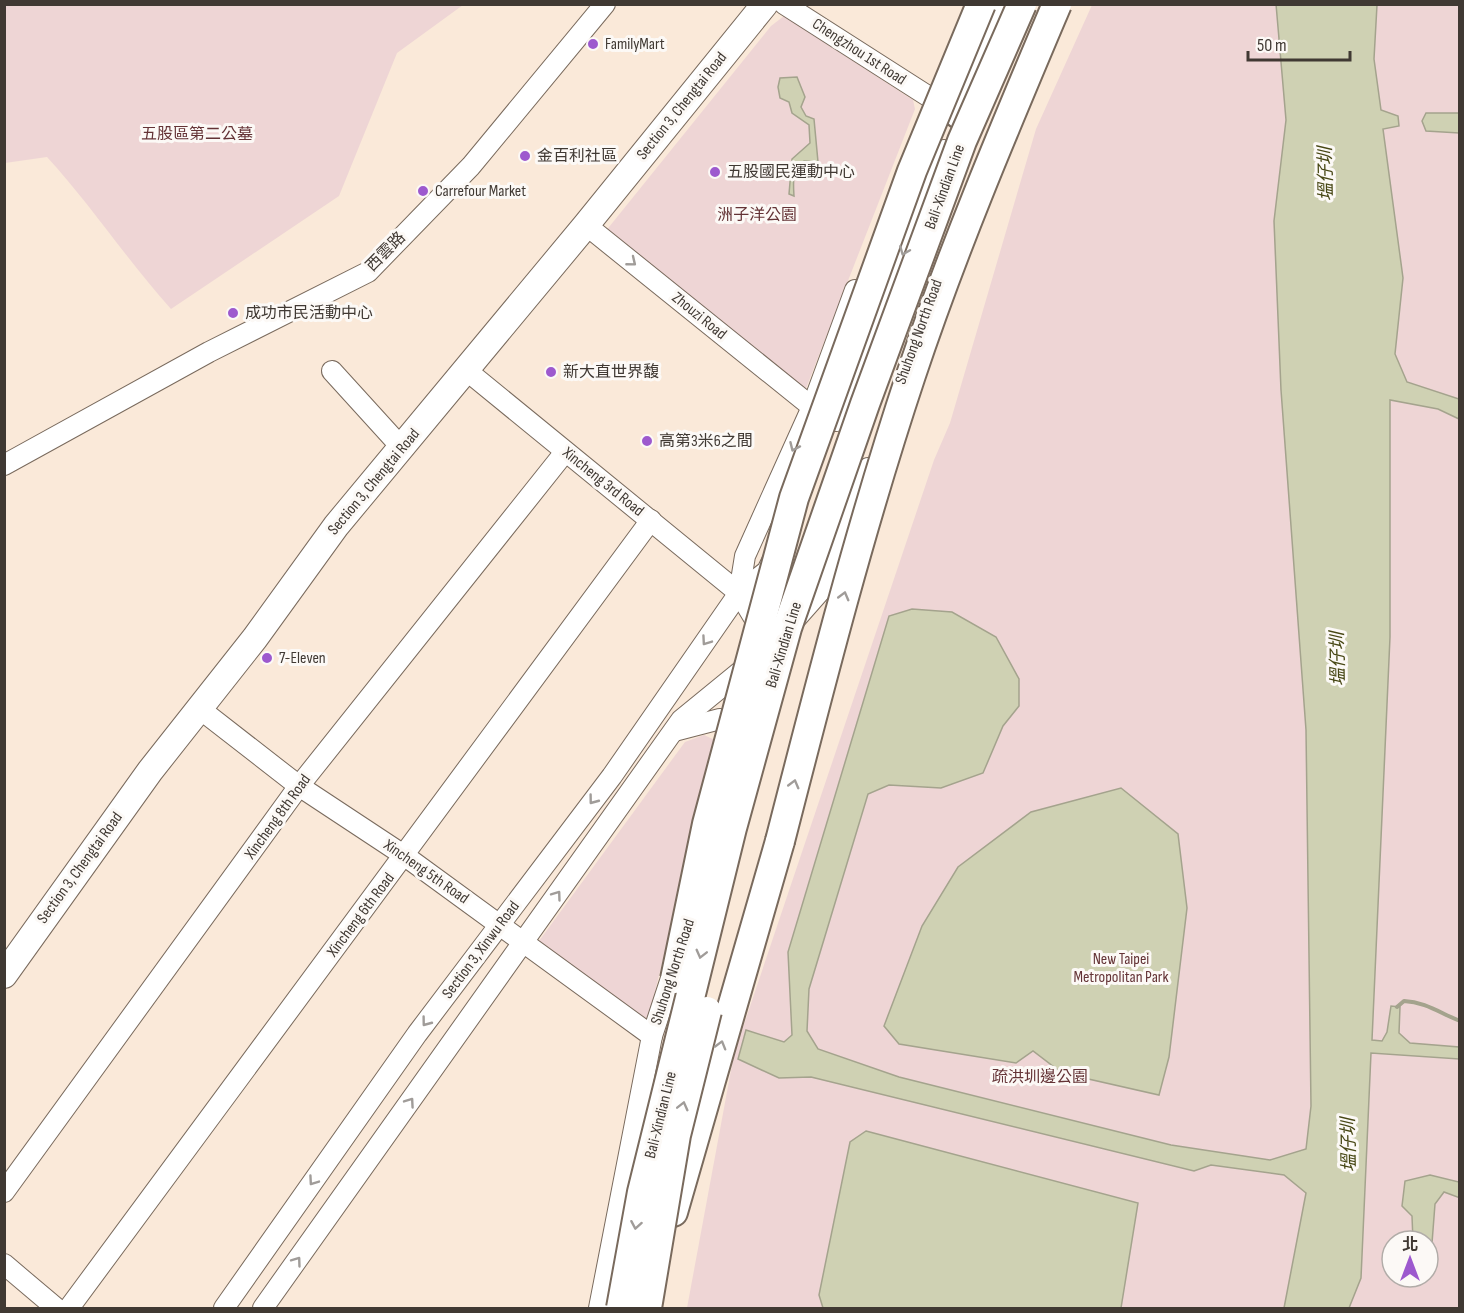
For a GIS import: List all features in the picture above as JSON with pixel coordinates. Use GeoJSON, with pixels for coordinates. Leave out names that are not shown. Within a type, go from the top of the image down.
{"type":"FeatureCollection","features":[{"type":"Feature","properties":{"kind":"highway"},"geometry":{"type":"LineString","coordinates":[[642,1192],[651,1099],[707,824],[794,498],[912,171],[981,4]]}},
{"type":"Feature","properties":{"kind":"highway"},"geometry":{"type":"LineString","coordinates":[[959,114],[1002,4]]}},
{"type":"Feature","properties":{"kind":"highway","name":"Bali-Xindian Line"},"geometry":{"type":"LineString","coordinates":[[621,1308],[642,1192],[732,828],[787,628],[865,404],[962,141],[1022,4]]}},
{"type":"Feature","properties":{"kind":"highway","name":"Bali-Xindian Line"},"geometry":{"type":"LineString","coordinates":[[647,1308],[676,1135],[771,752],[828,557],[971,154],[1036,4]]}},
{"type":"Feature","properties":{"kind":"highway"},"geometry":{"type":"LineString","coordinates":[[655,1262],[676,1202],[776,852],[852,565],[911,374],[981,184],[1057,4]]}},
{"type":"Feature","properties":{"kind":"highway"},"geometry":{"type":"LineString","coordinates":[[982,166],[1018,122],[1069,4]]}},
{"type":"Feature","properties":{"kind":"main road","name":"Section 3, Chengtai Road"},"geometry":{"type":"LineString","coordinates":[[4,975],[150,771],[200,709],[336,526],[586,225],[765,4]]}},
{"type":"Feature","properties":{"kind":"street","name":"西雲路"},"geometry":{"type":"LineString","coordinates":[[4,465],[209,352],[368,272],[471,166],[605,4]]}},
{"type":"Feature","properties":{"kind":"street","name":"Chengzhou 1st Road"},"geometry":{"type":"LineString","coordinates":[[784,4],[934,100]]}},
{"type":"Feature","properties":{"kind":"street"},"geometry":{"type":"LineString","coordinates":[[739,593],[745,556],[812,407],[843,319],[975,4]]}},
{"type":"Feature","properties":{"kind":"street"},"geometry":{"type":"LineString","coordinates":[[739,593],[766,571],[805,502],[959,114],[1009,4]]}},
{"type":"Feature","properties":{"kind":"street","name":"Shuhong North Road"},"geometry":{"type":"LineString","coordinates":[[771,646],[824,587],[982,166],[1047,4]]}},
{"type":"Feature","properties":{"kind":"street","name":"Zhouzi Road"},"geometry":{"type":"LineString","coordinates":[[586,225],[812,407]]}},
{"type":"Feature","properties":{"kind":"street","name":"Xincheng 3rd Road"},"geometry":{"type":"LineString","coordinates":[[466,370],[739,593]]}},
{"type":"Feature","properties":{"kind":"street"},"geometry":{"type":"LineString","coordinates":[[332,371],[402,448]]}},
{"type":"Feature","properties":{"kind":"street","name":"Xincheng 8th Road"},"geometry":{"type":"LineString","coordinates":[[4,1192],[299,786],[565,452]]}},
{"type":"Feature","properties":{"kind":"street"},"geometry":{"type":"LineString","coordinates":[[756,532],[805,502]]}},
{"type":"Feature","properties":{"kind":"street","name":"Xincheng 6th Road"},"geometry":{"type":"LineString","coordinates":[[69,1308],[651,520]]}},
{"type":"Feature","properties":{"kind":"street","name":"Shuhong North Road"},"geometry":{"type":"LineString","coordinates":[[599,1308],[652,1036],[749,746],[778,677],[771,646],[739,593]]}},
{"type":"Feature","properties":{"kind":"street","name":"Section 3, Xinwu Road"},"geometry":{"type":"LineString","coordinates":[[224,1308],[417,1034],[612,776],[739,593]]}},
{"type":"Feature","properties":{"kind":"street","name":"Section 3, Xinwu Road"},"geometry":{"type":"LineString","coordinates":[[263,1308],[681,720],[771,646]]}},
{"type":"Feature","properties":{"kind":"street","name":"Xincheng 5th Road"},"geometry":{"type":"LineString","coordinates":[[200,709],[299,786],[405,856],[652,1036]]}},
{"type":"Feature","properties":{"kind":"street"},"geometry":{"type":"LineString","coordinates":[[674,731],[720,719],[737,725],[749,746]]}},
{"type":"Feature","properties":{"kind":"street"},"geometry":{"type":"LineString","coordinates":[[4,1264],[56,1308]]}},
{"type":"Feature","properties":{"kind":"green space","name":"五股區第二公墓"},"geometry":{"type":"Polygon","coordinates":[[[4,5],[463,5],[397,53],[339,196],[171,309],[47,157],[5,163],[4,5]]]}},
{"type":"Feature","properties":{"kind":"green space","name":"New Taipei Metropolitan Park"},"geometry":{"type":"Polygon","coordinates":[[[1092,5],[1459,5],[1459,1308],[687,1308],[734,1054],[934,460],[950,423],[1036,129],[1092,5]]]}},
{"type":"Feature","properties":{"kind":"green space","name":"洲子洋公園"},"geometry":{"type":"Polygon","coordinates":[[[784,16],[913,100],[915,109],[805,391],[605,232],[771,26],[784,16]]]}},
{"type":"Feature","properties":{"kind":"green space"},"geometry":{"type":"Polygon","coordinates":[[[704,735],[717,741],[648,1020],[539,941],[685,742],[704,735]]]}},
{"type":"Feature","properties":{"kind":"water","name":"塭仔圳"},"geometry":{"type":"Polygon","coordinates":[[[1276,4],[1377,5],[1374,59],[1381,110],[1398,116],[1399,126],[1383,129],[1403,278],[1395,354],[1407,382],[1459,399],[1459,419],[1438,409],[1390,400],[1390,637],[1372,1040],[1382,1041],[1387,1032],[1391,1006],[1400,1007],[1399,1033],[1410,1043],[1459,1047],[1459,1059],[1371,1053],[1361,1278],[1349,1308],[1284,1308],[1306,1193],[1284,1175],[1211,1165],[1194,1171],[811,1077],[779,1078],[738,1059],[746,1030],[784,1042],[792,1035],[788,952],[889,616],[912,609],[952,612],[996,637],[1019,679],[1019,706],[1003,726],[983,773],[941,788],[889,785],[868,794],[809,989],[807,1031],[818,1049],[899,1077],[1171,1145],[1270,1160],[1306,1149],[1311,1106],[1306,730],[1281,390],[1274,221],[1286,120],[1276,4]]]}},
{"type":"Feature","properties":{"kind":"water"},"geometry":{"type":"Polygon","coordinates":[[[797,77],[805,97],[801,107],[806,116],[814,119],[818,162],[804,161],[797,168],[794,196],[789,194],[792,159],[810,143],[809,125],[792,113],[789,102],[780,98],[778,87],[780,78],[797,77]]]}},
{"type":"Feature","properties":{"kind":"water"},"geometry":{"type":"Polygon","coordinates":[[[1426,113],[1459,113],[1459,133],[1426,131],[1422,121],[1426,113]]]}},
{"type":"Feature","properties":{"kind":"water"},"geometry":{"type":"Polygon","coordinates":[[[1121,788],[1178,834],[1187,908],[1169,1057],[1159,1095],[1062,1073],[1033,1051],[1016,1063],[899,1044],[884,1026],[922,926],[958,867],[1031,812],[1121,788]]]}},
{"type":"Feature","properties":{"kind":"water"},"geometry":{"type":"Polygon","coordinates":[[[866,1131],[1138,1203],[1121,1308],[823,1308],[819,1295],[850,1142],[866,1131]]]}},
{"type":"Feature","properties":{"kind":"water"},"geometry":{"type":"Polygon","coordinates":[[[1430,1175],[1459,1182],[1460,1198],[1444,1192],[1435,1204],[1433,1229],[1413,1229],[1412,1216],[1402,1206],[1405,1181],[1430,1175]]]}},
{"type":"Feature","properties":{"kind":"waterway"},"geometry":{"type":"LineString","coordinates":[[1397,1007],[1404,1001],[1412,1002],[1460,1021]]}},
{"type":"Feature","properties":{"kind":"place","name":"FamilyMart"},"geometry":{"type":"Point","coordinates":[593,44]}},
{"type":"Feature","properties":{"kind":"place","name":"金百利社區"},"geometry":{"type":"Point","coordinates":[525,156]}},
{"type":"Feature","properties":{"kind":"place","name":"五股國民運動中心"},"geometry":{"type":"Point","coordinates":[715,172]}},
{"type":"Feature","properties":{"kind":"place","name":"Carrefour Market"},"geometry":{"type":"Point","coordinates":[423,191]}},
{"type":"Feature","properties":{"kind":"place","name":"成功市民活動中心"},"geometry":{"type":"Point","coordinates":[233,313]}},
{"type":"Feature","properties":{"kind":"place","name":"新大直世界馥"},"geometry":{"type":"Point","coordinates":[551,372]}},
{"type":"Feature","properties":{"kind":"place","name":"高第3米6之間"},"geometry":{"type":"Point","coordinates":[647,441]}},
{"type":"Feature","properties":{"kind":"place","name":"7-Eleven"},"geometry":{"type":"Point","coordinates":[267,658]}},
{"type":"Feature","properties":{"kind":"park label","name":"疏洪圳邊公園"},"geometry":{"type":"Point","coordinates":[1040,1077]}}]}
